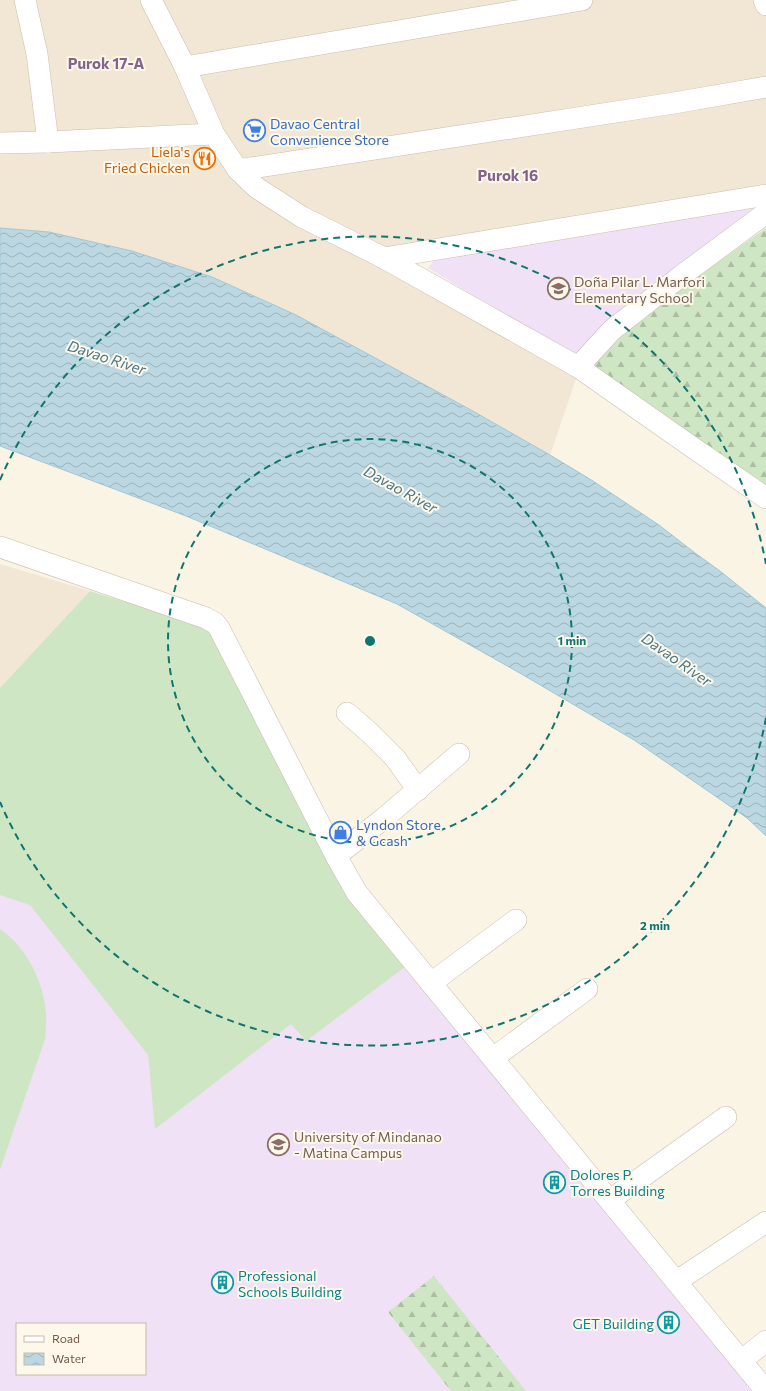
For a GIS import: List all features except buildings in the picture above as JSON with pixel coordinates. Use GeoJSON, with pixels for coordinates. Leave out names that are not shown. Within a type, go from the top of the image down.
{"type":"FeatureCollection","features":[{"type":"Feature","properties":{"kind":"street"},"geometry":{"type":"LineString","coordinates":[[25,0],[37,54],[48,142]]}},
{"type":"Feature","properties":{"kind":"street"},"geometry":{"type":"LineString","coordinates":[[151,0],[214,134],[238,170],[257,188],[302,217],[384,258],[578,367],[766,498]]}},
{"type":"Feature","properties":{"kind":"street"},"geometry":{"type":"LineString","coordinates":[[184,68],[582,0]]}},
{"type":"Feature","properties":{"kind":"street"},"geometry":{"type":"LineString","coordinates":[[764,0],[766,5]]}},
{"type":"Feature","properties":{"kind":"street"},"geometry":{"type":"LineString","coordinates":[[238,170],[674,103],[766,87]]}},
{"type":"Feature","properties":{"kind":"street"},"geometry":{"type":"LineString","coordinates":[[0,143],[214,134]]}},
{"type":"Feature","properties":{"kind":"street"},"geometry":{"type":"LineString","coordinates":[[384,258],[766,194]]}},
{"type":"Feature","properties":{"kind":"street"},"geometry":{"type":"LineString","coordinates":[[578,367],[612,330],[681,276],[766,213]]}},
{"type":"Feature","properties":{"kind":"street"},"geometry":{"type":"LineString","coordinates":[[0,547],[206,618],[215,623],[219,628],[336,856],[357,893],[766,1391]]}},
{"type":"Feature","properties":{"kind":"street"},"geometry":{"type":"LineString","coordinates":[[347,712],[395,758],[418,790]]}},
{"type":"Feature","properties":{"kind":"street"},"geometry":{"type":"LineString","coordinates":[[336,856],[418,790],[459,754]]}},
{"type":"Feature","properties":{"kind":"street"},"geometry":{"type":"LineString","coordinates":[[431,984],[516,920]]}},
{"type":"Feature","properties":{"kind":"street"},"geometry":{"type":"LineString","coordinates":[[493,1058],[588,989]]}},
{"type":"Feature","properties":{"kind":"street"},"geometry":{"type":"LineString","coordinates":[[610,1200],[726,1117]]}},
{"type":"Feature","properties":{"kind":"street"},"geometry":{"type":"LineString","coordinates":[[677,1281],[766,1222]]}},
{"type":"Feature","properties":{"kind":"street"},"geometry":{"type":"LineString","coordinates":[[741,1361],[766,1341]]}},
{"type":"Feature","properties":{"kind":"shaded area"},"geometry":{"type":"Polygon","coordinates":[[[0,0],[766,0],[766,192],[381,252],[577,376],[550,455],[471,410],[296,315],[212,277],[132,251],[50,232],[0,228],[0,0]]]}},
{"type":"Feature","properties":{"kind":"shaded area","name":"Doña Pilar L. Marfori Elementary School"},"geometry":{"type":"Polygon","coordinates":[[[750,205],[763,215],[581,360],[428,268],[440,252],[750,205]]]}},
{"type":"Feature","properties":{"kind":"shaded area"},"geometry":{"type":"Polygon","coordinates":[[[0,564],[90,591],[0,688],[0,564]]]}},
{"type":"Feature","properties":{"kind":"shaded area","name":"University of Mindanao - Matina Campus"},"geometry":{"type":"Polygon","coordinates":[[[90,591],[351,900],[756,1391],[0,1391],[0,688],[90,591]]]}},
{"type":"Feature","properties":{"kind":"green space"},"geometry":{"type":"Polygon","coordinates":[[[766,228],[766,487],[590,367],[619,332],[766,228]]]}},
{"type":"Feature","properties":{"kind":"green space"},"geometry":{"type":"Polygon","coordinates":[[[90,591],[209,628],[409,964],[306,1041],[291,1024],[155,1129],[148,1055],[30,905],[0,895],[0,688],[90,591]]]}},
{"type":"Feature","properties":{"kind":"green space"},"geometry":{"type":"Polygon","coordinates":[[[0,929],[17,944],[30,962],[40,983],[46,1009],[46,1017],[45,1039],[0,1170],[0,929]]]}},
{"type":"Feature","properties":{"kind":"green space"},"geometry":{"type":"Polygon","coordinates":[[[434,1276],[526,1391],[451,1391],[388,1312],[434,1276]]]}},
{"type":"Feature","properties":{"kind":"water","name":"Davao River"},"geometry":{"type":"Polygon","coordinates":[[[0,228],[49,232],[132,251],[212,277],[296,315],[471,410],[550,455],[593,481],[659,525],[720,571],[766,608],[766,836],[747,818],[634,740],[518,672],[397,604],[186,516],[0,446],[0,228]]]}},
{"type":"Feature","properties":{"kind":"place","name":"Davao Central Convenience Store"},"geometry":{"type":"Point","coordinates":[254,131]}},
{"type":"Feature","properties":{"kind":"place","name":"Liela's Fried Chicken"},"geometry":{"type":"Point","coordinates":[205,159]}},
{"type":"Feature","properties":{"kind":"place","name":"Doña Pilar L. Marfori Elementary School"},"geometry":{"type":"Point","coordinates":[559,289]}},
{"type":"Feature","properties":{"kind":"place","name":"Lyndon Store & Gcash"},"geometry":{"type":"Point","coordinates":[340,832]}},
{"type":"Feature","properties":{"kind":"place","name":"University of Mindanao - Matina Campus"},"geometry":{"type":"Point","coordinates":[278,1144]}},
{"type":"Feature","properties":{"kind":"place","name":"Dolores P. Torres Building"},"geometry":{"type":"Point","coordinates":[554,1182]}},
{"type":"Feature","properties":{"kind":"place","name":"Professional Schools Building"},"geometry":{"type":"Point","coordinates":[222,1283]}},
{"type":"Feature","properties":{"kind":"place","name":"GET Building"},"geometry":{"type":"Point","coordinates":[669,1323]}},
{"type":"Feature","properties":{"kind":"district","name":"Purok 17-A"},"geometry":{"type":"Point","coordinates":[106,63]}},
{"type":"Feature","properties":{"kind":"district","name":"Purok 16"},"geometry":{"type":"Point","coordinates":[508,175]}}]}
